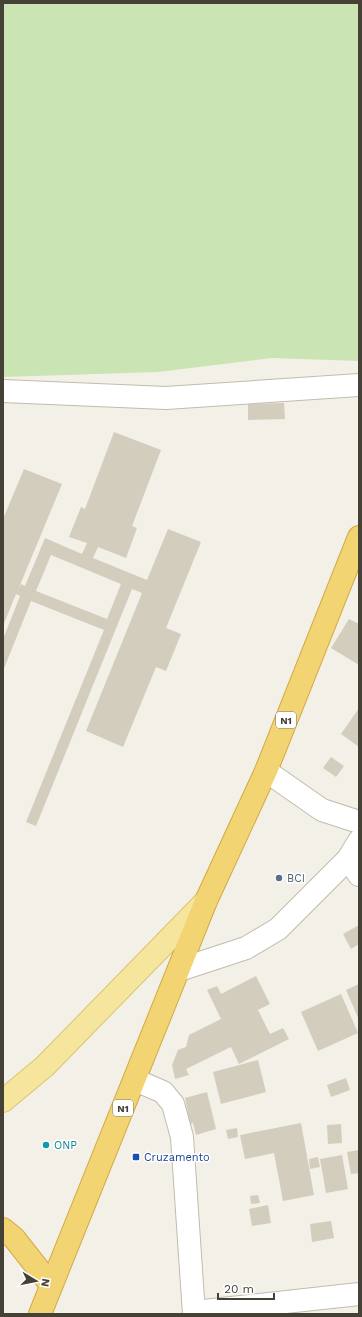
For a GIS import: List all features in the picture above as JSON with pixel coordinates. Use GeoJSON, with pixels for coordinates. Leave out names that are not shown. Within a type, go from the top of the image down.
{"type":"FeatureCollection","features":[{"type":"Feature","properties":{"kind":"highway","name":"N1"},"geometry":{"type":"LineString","coordinates":[[40,1314],[206,901],[266,771],[359,536]]}},
{"type":"Feature","properties":{"kind":"highway"},"geometry":{"type":"LineString","coordinates":[[3,1229],[14,1238],[51,1285]]}},
{"type":"Feature","properties":{"kind":"main road"},"geometry":{"type":"LineString","coordinates":[[3,1100],[45,1066],[206,901]]}},
{"type":"Feature","properties":{"kind":"street"},"geometry":{"type":"LineString","coordinates":[[3,391],[166,398],[359,385]]}},
{"type":"Feature","properties":{"kind":"street"},"geometry":{"type":"LineString","coordinates":[[266,771],[322,810],[359,822]]}},
{"type":"Feature","properties":{"kind":"street"},"geometry":{"type":"LineString","coordinates":[[179,970],[246,948],[278,930],[353,867],[359,841]]}},
{"type":"Feature","properties":{"kind":"street"},"geometry":{"type":"LineString","coordinates":[[135,1080],[163,1092],[173,1104],[182,1137],[194,1313],[359,1294]]}},
{"type":"Feature","properties":{"kind":"green space"},"geometry":{"type":"Polygon","coordinates":[[[3,3],[359,3],[359,361],[272,358],[158,372],[3,377],[3,3]]]}},
{"type":"Feature","properties":{"kind":"building"},"geometry":{"type":"Polygon","coordinates":[[[284,403],[285,419],[248,420],[248,404],[284,403]]]}},
{"type":"Feature","properties":{"kind":"building"},"geometry":{"type":"Polygon","coordinates":[[[114,432],[161,450],[132,526],[137,528],[126,558],[98,547],[93,558],[147,580],[168,529],[201,542],[166,628],[181,634],[166,671],[156,667],[123,747],[86,731],[142,593],[132,589],[36,826],[26,822],[104,630],[31,601],[3,671],[3,639],[20,596],[16,594],[3,626],[3,519],[24,469],[62,484],[18,590],[21,584],[25,586],[45,538],[82,554],[87,543],[69,537],[81,507],[85,509],[114,432]],[[51,555],[36,591],[107,619],[121,584],[51,555]]]}},
{"type":"Feature","properties":{"kind":"building"},"geometry":{"type":"Polygon","coordinates":[[[349,619],[359,624],[359,665],[331,648],[349,619]]]}},
{"type":"Feature","properties":{"kind":"building"},"geometry":{"type":"Polygon","coordinates":[[[359,708],[359,747],[341,734],[359,708]]]}},
{"type":"Feature","properties":{"kind":"building"},"geometry":{"type":"Polygon","coordinates":[[[331,757],[344,766],[336,777],[323,768],[331,757]]]}},
{"type":"Feature","properties":{"kind":"building"},"geometry":{"type":"Polygon","coordinates":[[[359,925],[359,944],[351,949],[343,934],[359,925]]]}},
{"type":"Feature","properties":{"kind":"building"},"geometry":{"type":"Polygon","coordinates":[[[256,976],[270,1004],[258,1010],[270,1034],[283,1028],[289,1039],[239,1064],[231,1047],[186,1069],[189,1075],[175,1079],[172,1065],[178,1050],[186,1047],[189,1035],[221,1019],[207,990],[217,986],[221,994],[256,976]]]}},
{"type":"Feature","properties":{"kind":"building"},"geometry":{"type":"Polygon","coordinates":[[[359,984],[359,1020],[346,990],[359,984]]]}},
{"type":"Feature","properties":{"kind":"building"},"geometry":{"type":"Polygon","coordinates":[[[341,994],[358,1033],[318,1051],[301,1012],[341,994]]]}},
{"type":"Feature","properties":{"kind":"building"},"geometry":{"type":"Polygon","coordinates":[[[258,1060],[266,1092],[221,1104],[213,1072],[258,1060]]]}},
{"type":"Feature","properties":{"kind":"building"},"geometry":{"type":"Polygon","coordinates":[[[346,1078],[350,1090],[331,1097],[327,1085],[346,1078]]]}},
{"type":"Feature","properties":{"kind":"building"},"geometry":{"type":"Polygon","coordinates":[[[207,1092],[216,1129],[196,1135],[193,1123],[190,1124],[185,1098],[207,1092]]]}},
{"type":"Feature","properties":{"kind":"building"},"geometry":{"type":"Polygon","coordinates":[[[301,1123],[314,1195],[283,1201],[274,1153],[245,1159],[240,1135],[301,1123]]]}},
{"type":"Feature","properties":{"kind":"building"},"geometry":{"type":"Polygon","coordinates":[[[341,1124],[342,1143],[328,1144],[327,1125],[341,1124]]]}},
{"type":"Feature","properties":{"kind":"building"},"geometry":{"type":"Polygon","coordinates":[[[237,1128],[238,1137],[228,1139],[226,1130],[237,1128]]]}},
{"type":"Feature","properties":{"kind":"building"},"geometry":{"type":"Polygon","coordinates":[[[359,1150],[359,1173],[351,1174],[347,1152],[359,1150]]]}},
{"type":"Feature","properties":{"kind":"building"},"geometry":{"type":"Polygon","coordinates":[[[342,1155],[348,1189],[326,1193],[320,1159],[342,1155]]]}},
{"type":"Feature","properties":{"kind":"building"},"geometry":{"type":"Polygon","coordinates":[[[318,1157],[320,1167],[310,1169],[309,1159],[318,1157]]]}},
{"type":"Feature","properties":{"kind":"building"},"geometry":{"type":"Polygon","coordinates":[[[258,1195],[260,1203],[251,1204],[250,1196],[258,1195]]]}},
{"type":"Feature","properties":{"kind":"building"},"geometry":{"type":"Polygon","coordinates":[[[268,1205],[271,1223],[252,1226],[249,1209],[268,1205]]]}},
{"type":"Feature","properties":{"kind":"building"},"geometry":{"type":"Polygon","coordinates":[[[331,1221],[334,1238],[312,1242],[310,1224],[331,1221]]]}},
{"type":"Feature","properties":{"kind":"place","name":"BCI"},"geometry":{"type":"Point","coordinates":[279,878]}},
{"type":"Feature","properties":{"kind":"place","name":"ONP"},"geometry":{"type":"Point","coordinates":[46,1145]}},
{"type":"Feature","properties":{"kind":"place","name":"Cruzamento"},"geometry":{"type":"Point","coordinates":[136,1157]}}]}
